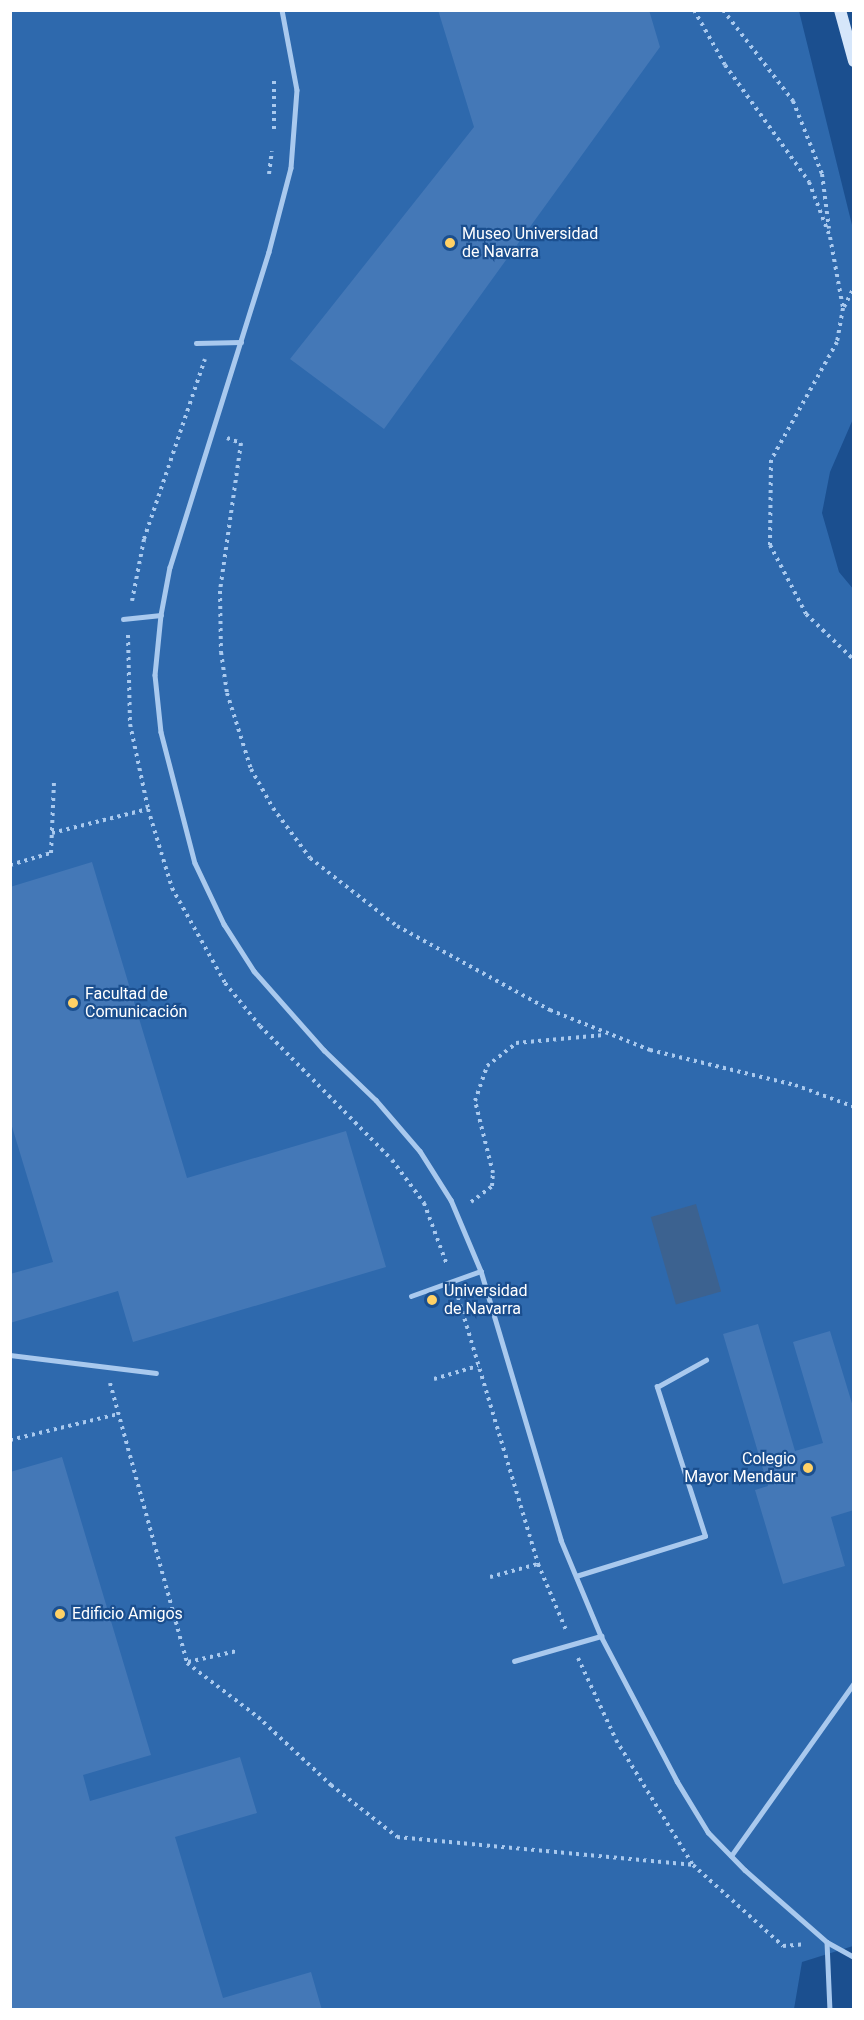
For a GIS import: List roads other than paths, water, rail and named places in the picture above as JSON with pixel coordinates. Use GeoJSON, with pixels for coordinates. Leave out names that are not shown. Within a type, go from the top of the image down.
{"type":"FeatureCollection","features":[{"type":"Feature","properties":{"kind":"main road"},"geometry":{"type":"LineString","coordinates":[[840,10],[854,61]]}},
{"type":"Feature","properties":{"kind":"lane"},"geometry":{"type":"LineString","coordinates":[[282,10],[297,90],[291,168],[241,342],[170,567],[161,615],[155,675],[171,781],[195,863],[224,924],[254,971],[420,1151],[462,1221],[481,1271],[561,1540],[601,1636],[677,1781],[708,1832],[731,1856],[827,1942],[854,1957]]}},
{"type":"Feature","properties":{"kind":"lane"},"geometry":{"type":"LineString","coordinates":[[196,343],[241,342]]}},
{"type":"Feature","properties":{"kind":"lane"},"geometry":{"type":"LineString","coordinates":[[123,619],[161,615]]}},
{"type":"Feature","properties":{"kind":"lane"},"geometry":{"type":"LineString","coordinates":[[411,1296],[454,1283],[481,1271]]}},
{"type":"Feature","properties":{"kind":"lane"},"geometry":{"type":"LineString","coordinates":[[10,1355],[156,1372]]}},
{"type":"Feature","properties":{"kind":"lane"},"geometry":{"type":"LineString","coordinates":[[576,1576],[705,1536],[657,1387],[706,1360]]}},
{"type":"Feature","properties":{"kind":"lane"},"geometry":{"type":"LineString","coordinates":[[514,1661],[601,1636]]}},
{"type":"Feature","properties":{"kind":"lane"},"geometry":{"type":"LineString","coordinates":[[731,1856],[854,1683]]}},
{"type":"Feature","properties":{"kind":"lane"},"geometry":{"type":"LineString","coordinates":[[827,1942],[830,2010]]}},
{"type":"Feature","properties":{"kind":"place","name":"Museo Universidad de Navarra"},"geometry":{"type":"Point","coordinates":[450,243]}},
{"type":"Feature","properties":{"kind":"place","name":"Facultad de Comunicación"},"geometry":{"type":"Point","coordinates":[73,1003]}},
{"type":"Feature","properties":{"kind":"place","name":"Universidad de Navarra"},"geometry":{"type":"Point","coordinates":[432,1300]}},
{"type":"Feature","properties":{"kind":"place","name":"Colegio Mayor Mendaur"},"geometry":{"type":"Point","coordinates":[808,1468]}},
{"type":"Feature","properties":{"kind":"place","name":"Edificio Amigos"},"geometry":{"type":"Point","coordinates":[60,1614]}}]}
